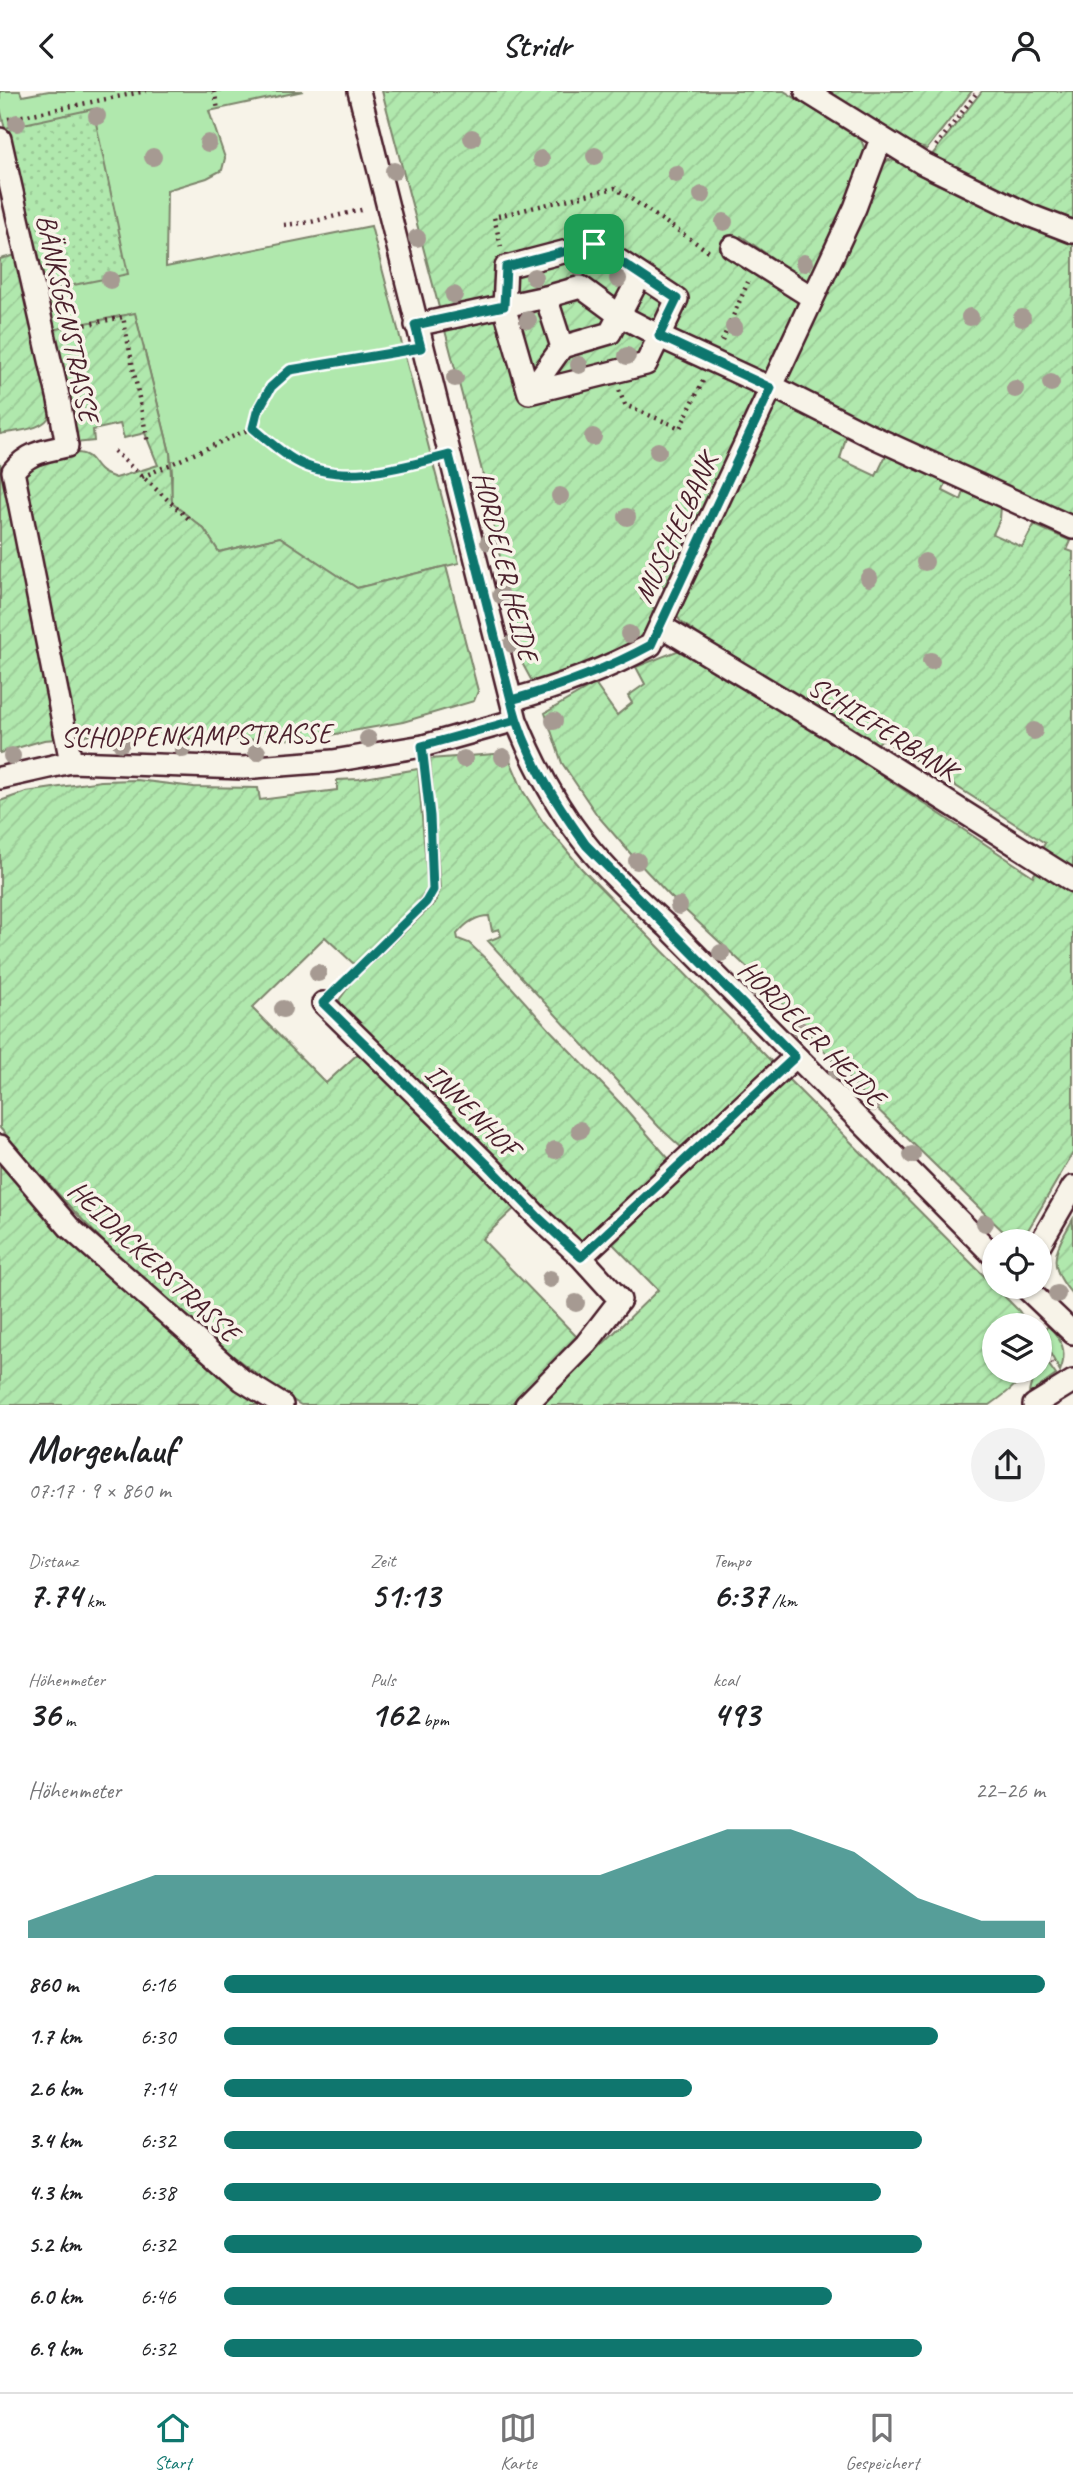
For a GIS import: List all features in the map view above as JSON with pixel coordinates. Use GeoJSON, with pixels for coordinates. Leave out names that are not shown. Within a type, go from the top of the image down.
{"type":"FeatureCollection","features":[{"type":"Feature","properties":{"kind":"street","name":"HORDELER HEIDE"},"geometry":{"type":"LineString","coordinates":[[359,91],[415,325],[514,710],[533,762],[558,806],[586,845],[982,1244]]}},
{"type":"Feature","properties":{"kind":"street"},"geometry":{"type":"LineString","coordinates":[[806,91],[922,163],[1031,216],[1073,232]]}},
{"type":"Feature","properties":{"kind":"street","name":"BÄNKSGENSTRASSE"},"geometry":{"type":"LineString","coordinates":[[0,139],[63,417],[66,446],[23,459],[13,471],[71,762]]}},
{"type":"Feature","properties":{"kind":"street","name":"MUSCHELBANK"},"geometry":{"type":"LineString","coordinates":[[514,710],[535,694],[621,661],[651,645],[855,208],[881,139]]}},
{"type":"Feature","properties":{"kind":"street"},"geometry":{"type":"LineString","coordinates":[[594,244],[677,299],[646,364],[529,393],[504,306],[506,267],[594,244]]}},
{"type":"Feature","properties":{"kind":"street"},"geometry":{"type":"LineString","coordinates":[[732,247],[813,298]]}},
{"type":"Feature","properties":{"kind":"street"},"geometry":{"type":"LineString","coordinates":[[556,254],[568,291]]}},
{"type":"Feature","properties":{"kind":"street"},"geometry":{"type":"LineString","coordinates":[[529,393],[562,347],[610,333],[640,276]]}},
{"type":"Feature","properties":{"kind":"street"},"geometry":{"type":"LineString","coordinates":[[415,325],[581,287],[620,315],[659,336],[1073,528]]}},
{"type":"Feature","properties":{"kind":"street"},"geometry":{"type":"LineString","coordinates":[[546,297],[562,347]]}},
{"type":"Feature","properties":{"kind":"street"},"geometry":{"type":"LineString","coordinates":[[600,336],[613,373]]}},
{"type":"Feature","properties":{"kind":"street","name":"SCHIEFERBANK"},"geometry":{"type":"LineString","coordinates":[[661,626],[809,715],[1073,881]]}},
{"type":"Feature","properties":{"kind":"street","name":"SCHOPPENKAMPSTRASSE"},"geometry":{"type":"LineString","coordinates":[[0,778],[71,762],[243,768],[333,761],[422,746],[514,710]]}},
{"type":"Feature","properties":{"kind":"street","name":"INNENHOF"},"geometry":{"type":"LineString","coordinates":[[323,1003],[581,1257],[620,1300],[586,1344],[526,1405]]}},
{"type":"Feature","properties":{"kind":"street"},"geometry":{"type":"LineString","coordinates":[[581,1257],[795,1057]]}},
{"type":"Feature","properties":{"kind":"street","name":"HEIDACKERSTRASSE"},"geometry":{"type":"LineString","coordinates":[[0,1146],[69,1227],[242,1380],[282,1405]]}},
{"type":"Feature","properties":{"kind":"street"},"geometry":{"type":"LineString","coordinates":[[1049,1229],[1073,1187]]}},
{"type":"Feature","properties":{"kind":"street"},"geometry":{"type":"LineString","coordinates":[[1038,1299],[1073,1333]]}},
{"type":"Feature","properties":{"kind":"street"},"geometry":{"type":"LineString","coordinates":[[1034,1405],[1073,1381]]}},
{"type":"Feature","properties":{"kind":"path"},"geometry":{"type":"LineString","coordinates":[[0,121],[146,91]]}},
{"type":"Feature","properties":{"kind":"path"},"geometry":{"type":"LineString","coordinates":[[214,91],[218,109]]}},
{"type":"Feature","properties":{"kind":"path"},"geometry":{"type":"LineString","coordinates":[[922,163],[978,91]]}},
{"type":"Feature","properties":{"kind":"path"},"geometry":{"type":"LineString","coordinates":[[284,225],[311,222],[386,204]]}},
{"type":"Feature","properties":{"kind":"path"},"geometry":{"type":"LineString","coordinates":[[44,333],[123,317],[148,443]]}},
{"type":"Feature","properties":{"kind":"path"},"geometry":{"type":"LineString","coordinates":[[253,428],[257,412],[271,387],[290,370],[421,348]]}},
{"type":"Feature","properties":{"kind":"path"},"geometry":{"type":"LineString","coordinates":[[253,428],[297,462],[337,474],[397,469],[449,455]]}},
{"type":"Feature","properties":{"kind":"path"},"geometry":{"type":"LineString","coordinates":[[142,477],[253,428]]}},
{"type":"Feature","properties":{"kind":"path"},"geometry":{"type":"LineString","coordinates":[[114,451],[190,520]]}},
{"type":"Feature","properties":{"kind":"path"},"geometry":{"type":"LineString","coordinates":[[323,1003],[419,909],[433,890],[430,816],[422,746]]}},
{"type":"Feature","properties":{"kind":"green space"},"geometry":{"type":"Polygon","coordinates":[[[0,91],[20,91],[22,96],[49,91],[303,91],[209,111],[225,158],[222,170],[207,178],[167,190],[166,267],[371,226],[459,563],[357,588],[280,537],[219,552],[204,529],[171,503],[170,453],[135,314],[52,330],[0,108],[0,91]]]}},
{"type":"Feature","properties":{"kind":"green space"},"geometry":{"type":"Polygon","coordinates":[[[382,91],[784,91],[861,140],[864,146],[863,165],[811,285],[741,236],[726,255],[801,303],[667,590],[653,581],[641,599],[659,612],[642,642],[534,685],[522,663],[482,471],[382,91]]]}},
{"type":"Feature","properties":{"kind":"green space"},"geometry":{"type":"Polygon","coordinates":[[[826,91],[972,91],[927,149],[908,144],[826,91]]]}},
{"type":"Feature","properties":{"kind":"green space"},"geometry":{"type":"Polygon","coordinates":[[[982,91],[1073,91],[1073,219],[1040,208],[932,155],[982,91]]]}},
{"type":"Feature","properties":{"kind":"green space"},"geometry":{"type":"Polygon","coordinates":[[[93,109],[128,274],[44,291],[5,128],[93,109]]]}},
{"type":"Feature","properties":{"kind":"green space"},"geometry":{"type":"Polygon","coordinates":[[[888,160],[897,161],[981,205],[1073,243],[1073,522],[785,382],[880,168],[888,160]]]}},
{"type":"Feature","properties":{"kind":"green space"},"geometry":{"type":"Polygon","coordinates":[[[16,255],[51,411],[49,417],[38,426],[0,434],[0,259],[16,255]]]}},
{"type":"Feature","properties":{"kind":"green space"},"geometry":{"type":"Polygon","coordinates":[[[135,313],[170,453],[172,503],[204,529],[219,552],[280,537],[357,588],[446,566],[478,691],[474,701],[403,722],[308,739],[208,740],[101,734],[80,736],[73,720],[23,471],[30,465],[78,453],[89,457],[107,475],[116,478],[158,465],[145,433],[124,438],[120,424],[93,430],[94,441],[75,443],[52,330],[135,313]]]}},
{"type":"Feature","properties":{"kind":"green space"},"geometry":{"type":"Polygon","coordinates":[[[780,398],[847,434],[840,459],[876,476],[888,451],[947,480],[943,491],[961,500],[965,489],[1001,506],[1000,519],[993,534],[1022,547],[1034,525],[1071,541],[1067,550],[1073,552],[1073,871],[1041,851],[1045,843],[882,739],[875,747],[698,634],[676,615],[773,400],[780,398]]]}},
{"type":"Feature","properties":{"kind":"green space"},"geometry":{"type":"Polygon","coordinates":[[[0,463],[56,739],[0,753],[0,463]]]}},
{"type":"Feature","properties":{"kind":"green space"},"geometry":{"type":"Polygon","coordinates":[[[682,649],[805,724],[1033,876],[1039,867],[1073,890],[1073,1153],[1029,1229],[1001,1229],[862,1094],[767,986],[670,896],[597,815],[562,763],[545,713],[595,684],[617,715],[632,703],[628,696],[645,684],[636,667],[682,649]]]}},
{"type":"Feature","properties":{"kind":"green space"},"geometry":{"type":"Polygon","coordinates":[[[507,753],[523,791],[543,822],[582,869],[773,1063],[683,1149],[659,1127],[488,941],[501,936],[499,929],[492,931],[489,916],[475,919],[463,927],[457,934],[458,939],[469,943],[489,962],[669,1159],[584,1243],[573,1241],[344,1012],[339,1000],[353,981],[435,903],[440,888],[430,759],[507,753]]]}},
{"type":"Feature","properties":{"kind":"green space"},"geometry":{"type":"Polygon","coordinates":[[[418,769],[428,889],[399,926],[356,966],[325,937],[252,1008],[326,1083],[361,1051],[516,1207],[482,1239],[578,1338],[510,1405],[301,1405],[208,1336],[144,1281],[84,1222],[0,1128],[0,801],[26,792],[101,781],[137,780],[194,787],[258,788],[260,800],[337,790],[337,780],[418,769]]]}},
{"type":"Feature","properties":{"kind":"green space"},"geometry":{"type":"Polygon","coordinates":[[[785,1076],[982,1274],[982,1299],[1007,1299],[1019,1311],[1020,1313],[982,1313],[982,1383],[1016,1383],[990,1405],[540,1405],[658,1290],[612,1243],[785,1076]]]}},
{"type":"Feature","properties":{"kind":"green space"},"geometry":{"type":"Polygon","coordinates":[[[0,1164],[62,1234],[187,1347],[262,1405],[0,1405],[0,1164]]]}},
{"type":"Feature","properties":{"kind":"green space"},"geometry":{"type":"Polygon","coordinates":[[[1073,1219],[1073,1295],[1059,1275],[1056,1257],[1061,1240],[1073,1219]]]}},
{"type":"Feature","properties":{"kind":"green space"},"geometry":{"type":"Polygon","coordinates":[[[1052,1330],[1062,1346],[1060,1371],[1052,1357],[1052,1330]]]}},
{"type":"Feature","properties":{"kind":"green space"},"geometry":{"type":"Polygon","coordinates":[[[1031,1383],[1045,1383],[1029,1394],[1031,1383]]]}},
{"type":"Feature","properties":{"kind":"route"},"geometry":{"type":"LineString","coordinates":[[594,244],[677,299],[659,336],[771,388],[651,645],[621,661],[535,694],[511,700],[533,762],[558,806],[586,845],[795,1057],[581,1257],[323,1003],[426,902],[433,890],[427,770],[422,746],[516,720],[449,455],[397,469],[337,474],[297,462],[253,428],[257,412],[271,387],[290,370],[421,348],[415,325],[504,306],[506,267],[594,244]]}}]}
